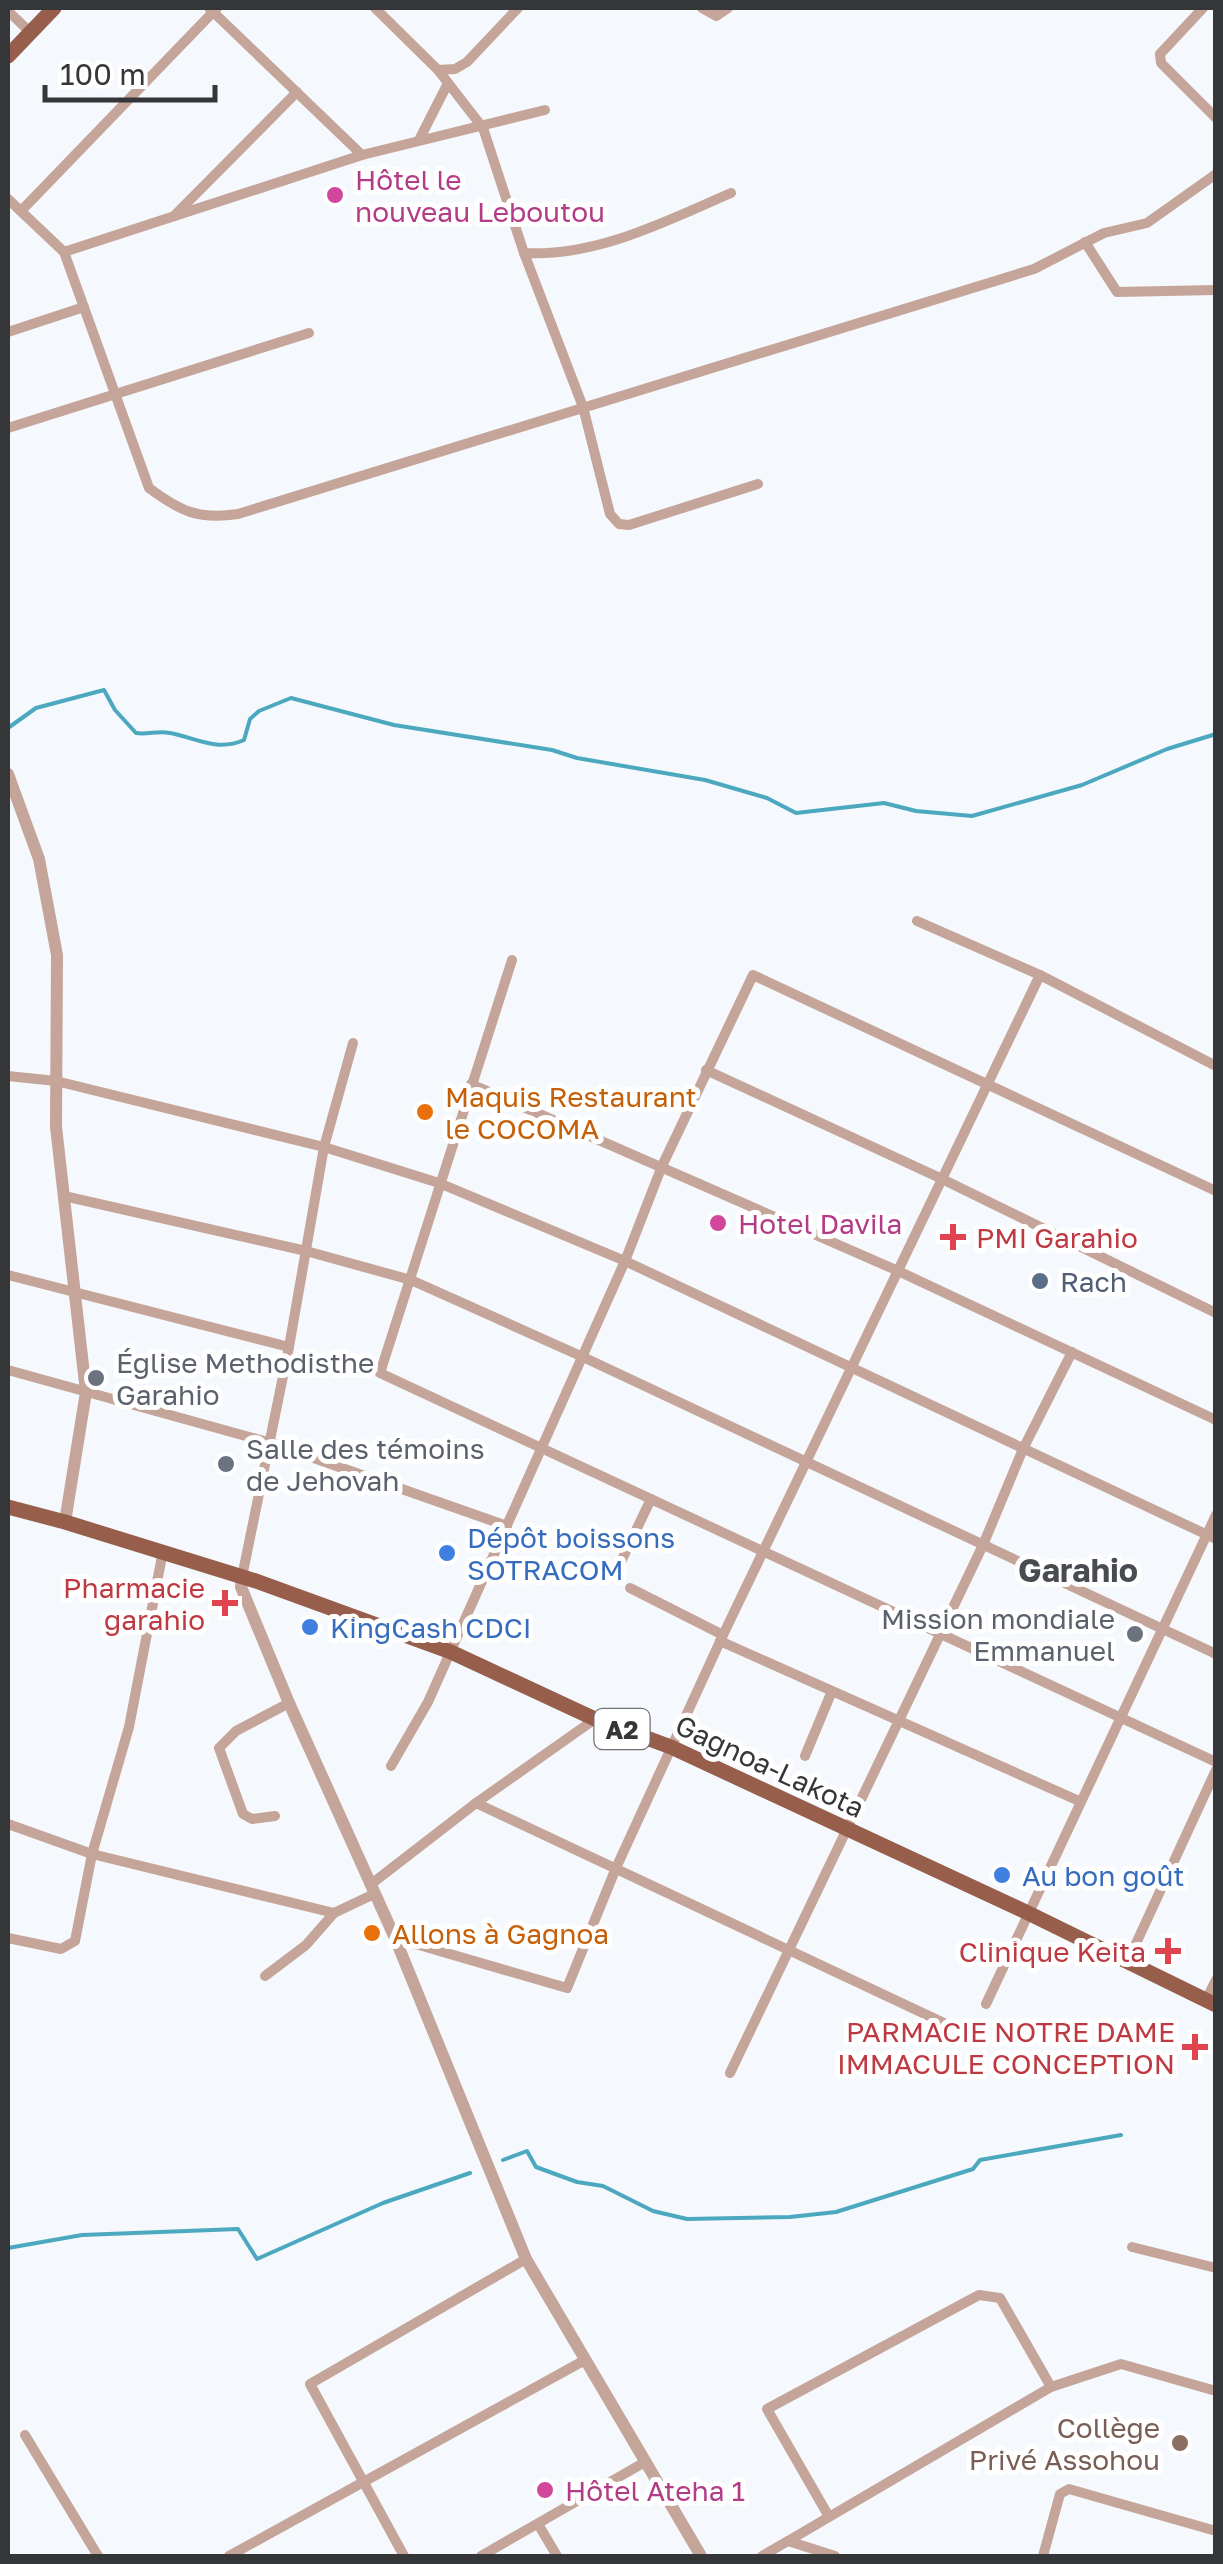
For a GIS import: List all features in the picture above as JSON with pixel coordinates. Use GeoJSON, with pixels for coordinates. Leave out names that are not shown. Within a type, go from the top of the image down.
{"type":"FeatureCollection","features":[{"type":"Feature","properties":{"kind":"main road"},"geometry":{"type":"LineString","coordinates":[[8,56],[54,8]]}},
{"type":"Feature","properties":{"kind":"main road","name":"Gagnoa-Lakota"},"geometry":{"type":"LineString","coordinates":[[8,1508],[242,1577],[451,1652],[595,1720],[671,1747],[1211,2002]]}},
{"type":"Feature","properties":{"kind":"street"},"geometry":{"type":"LineString","coordinates":[[375,8],[438,70],[482,128],[524,252],[584,407],[610,514],[619,524],[629,525],[758,484]]}},
{"type":"Feature","properties":{"kind":"street"},"geometry":{"type":"LineString","coordinates":[[438,70],[455,70],[467,62],[518,8]]}},
{"type":"Feature","properties":{"kind":"street"},"geometry":{"type":"LineString","coordinates":[[702,8],[716,16],[728,8]]}},
{"type":"Feature","properties":{"kind":"street"},"geometry":{"type":"LineString","coordinates":[[1204,8],[1160,54],[1161,63],[1216,118]]}},
{"type":"Feature","properties":{"kind":"street"},"geometry":{"type":"LineString","coordinates":[[20,211],[213,9],[362,156]]}},
{"type":"Feature","properties":{"kind":"street"},"geometry":{"type":"LineString","coordinates":[[8,10],[30,32]]}},
{"type":"Feature","properties":{"kind":"street"},"geometry":{"type":"LineString","coordinates":[[419,140],[448,83]]}},
{"type":"Feature","properties":{"kind":"street"},"geometry":{"type":"LineString","coordinates":[[173,217],[296,92]]}},
{"type":"Feature","properties":{"kind":"street"},"geometry":{"type":"LineString","coordinates":[[64,252],[362,156],[545,110]]}},
{"type":"Feature","properties":{"kind":"street"},"geometry":{"type":"LineString","coordinates":[[8,199],[64,252],[149,488],[179,511],[216,517],[238,514],[1034,269],[1104,233],[1147,223],[1216,174]]}},
{"type":"Feature","properties":{"kind":"street"},"geometry":{"type":"LineString","coordinates":[[524,252],[569,251],[634,234],[730,193]]}},
{"type":"Feature","properties":{"kind":"street"},"geometry":{"type":"LineString","coordinates":[[1085,242],[1117,292],[1216,290]]}},
{"type":"Feature","properties":{"kind":"street"},"geometry":{"type":"LineString","coordinates":[[8,332],[84,308]]}},
{"type":"Feature","properties":{"kind":"street"},"geometry":{"type":"LineString","coordinates":[[8,428],[309,333]]}},
{"type":"Feature","properties":{"kind":"street"},"geometry":{"type":"LineString","coordinates":[[8,774],[39,859],[52,920],[57,972],[56,1127],[86,1392],[65,1522]]}},
{"type":"Feature","properties":{"kind":"street"},"geometry":{"type":"LineString","coordinates":[[917,921],[1040,975],[1214,1063]]}},
{"type":"Feature","properties":{"kind":"street"},"geometry":{"type":"LineString","coordinates":[[512,960],[380,1373],[543,1446],[1216,1766],[1127,1963]]}},
{"type":"Feature","properties":{"kind":"street"},"geometry":{"type":"LineString","coordinates":[[391,1766],[451,1652],[626,1262],[662,1166],[753,975],[1216,1190]]}},
{"type":"Feature","properties":{"kind":"street"},"geometry":{"type":"LineString","coordinates":[[394,1938],[567,1988],[671,1747],[1040,975]]}},
{"type":"Feature","properties":{"kind":"street"},"geometry":{"type":"LineString","coordinates":[[353,1043],[324,1147],[241,1587],[394,1938],[526,2259],[701,2556]]}},
{"type":"Feature","properties":{"kind":"street"},"geometry":{"type":"LineString","coordinates":[[706,1070],[940,1178],[1216,1313]]}},
{"type":"Feature","properties":{"kind":"street"},"geometry":{"type":"LineString","coordinates":[[8,1076],[56,1081],[324,1147],[439,1184],[626,1262],[1211,1537]]}},
{"type":"Feature","properties":{"kind":"street"},"geometry":{"type":"LineString","coordinates":[[471,1084],[896,1270],[1216,1420]]}},
{"type":"Feature","properties":{"kind":"street"},"geometry":{"type":"LineString","coordinates":[[64,1196],[306,1251],[411,1280],[1216,1654]]}},
{"type":"Feature","properties":{"kind":"street"},"geometry":{"type":"LineString","coordinates":[[8,1275],[289,1348]]}},
{"type":"Feature","properties":{"kind":"street"},"geometry":{"type":"LineString","coordinates":[[730,2072],[1072,1352]]}},
{"type":"Feature","properties":{"kind":"street"},"geometry":{"type":"LineString","coordinates":[[8,1370],[271,1443],[507,1526]]}},
{"type":"Feature","properties":{"kind":"street"},"geometry":{"type":"LineString","coordinates":[[618,1570],[651,1499]]}},
{"type":"Feature","properties":{"kind":"street"},"geometry":{"type":"LineString","coordinates":[[986,2004],[1161,1629],[1211,1537],[1216,1514]]}},
{"type":"Feature","properties":{"kind":"street"},"geometry":{"type":"LineString","coordinates":[[8,1938],[61,1949],[75,1940],[92,1854],[129,1727],[162,1551]]}},
{"type":"Feature","properties":{"kind":"street"},"geometry":{"type":"LineString","coordinates":[[630,1588],[832,1692],[1079,1801]]}},
{"type":"Feature","properties":{"kind":"street"},"geometry":{"type":"LineString","coordinates":[[805,1756],[832,1692]]}},
{"type":"Feature","properties":{"kind":"street"},"geometry":{"type":"LineString","coordinates":[[275,1816],[252,1819],[244,1814],[219,1748],[236,1731],[289,1704]]}},
{"type":"Feature","properties":{"kind":"street"},"geometry":{"type":"LineString","coordinates":[[266,1976],[306,1945],[334,1914],[372,1889],[476,1803],[595,1720]]}},
{"type":"Feature","properties":{"kind":"street"},"geometry":{"type":"LineString","coordinates":[[476,1803],[944,2023]]}},
{"type":"Feature","properties":{"kind":"street"},"geometry":{"type":"LineString","coordinates":[[8,1824],[92,1854],[334,1914]]}},
{"type":"Feature","properties":{"kind":"street"},"geometry":{"type":"LineString","coordinates":[[1211,2002],[1216,1980]]}},
{"type":"Feature","properties":{"kind":"street"},"geometry":{"type":"LineString","coordinates":[[1132,2246],[1216,2268]]}},
{"type":"Feature","properties":{"kind":"street"},"geometry":{"type":"LineString","coordinates":[[404,2556],[310,2384],[526,2259]]}},
{"type":"Feature","properties":{"kind":"street"},"geometry":{"type":"LineString","coordinates":[[828,2515],[767,2409],[979,2294],[1000,2298],[1051,2387]]}},
{"type":"Feature","properties":{"kind":"street"},"geometry":{"type":"LineString","coordinates":[[229,2556],[585,2360]]}},
{"type":"Feature","properties":{"kind":"street"},"geometry":{"type":"LineString","coordinates":[[762,2556],[1051,2387],[1122,2364],[1216,2391]]}},
{"type":"Feature","properties":{"kind":"street"},"geometry":{"type":"LineString","coordinates":[[25,2435],[98,2556]]}},
{"type":"Feature","properties":{"kind":"street"},"geometry":{"type":"LineString","coordinates":[[481,2556],[645,2462]]}},
{"type":"Feature","properties":{"kind":"street"},"geometry":{"type":"LineString","coordinates":[[1043,2556],[1060,2494],[1069,2489],[1216,2531]]}},
{"type":"Feature","properties":{"kind":"street"},"geometry":{"type":"LineString","coordinates":[[538,2524],[557,2556]]}},
{"type":"Feature","properties":{"kind":"street"},"geometry":{"type":"LineString","coordinates":[[788,2541],[835,2556]]}},
{"type":"Feature","properties":{"kind":"waterway"},"geometry":{"type":"LineString","coordinates":[[8,728],[36,708],[104,690],[115,710],[136,733],[166,732],[225,745],[244,740],[250,719],[259,711],[291,698],[394,725],[705,780],[767,798],[796,813],[884,803],[916,811],[972,816],[1082,785],[1167,749],[1216,734]]}},
{"type":"Feature","properties":{"kind":"waterway"},"geometry":{"type":"LineString","coordinates":[[503,2160],[527,2151],[536,2167],[577,2182],[603,2186],[653,2211],[687,2219],[790,2217],[836,2212],[973,2169],[980,2160],[1121,2135]]}},
{"type":"Feature","properties":{"kind":"waterway"},"geometry":{"type":"LineString","coordinates":[[8,2248],[82,2235],[238,2229],[257,2259],[383,2203],[470,2173]]}},
{"type":"Feature","properties":{"kind":"place","name":"Hôtel le nouveau Leboutou"},"geometry":{"type":"Point","coordinates":[335,195]}},
{"type":"Feature","properties":{"kind":"place","name":"Maquis Restaurant le COCOMA"},"geometry":{"type":"Point","coordinates":[425,1112]}},
{"type":"Feature","properties":{"kind":"place","name":"Hotel Davila"},"geometry":{"type":"Point","coordinates":[718,1223]}},
{"type":"Feature","properties":{"kind":"place","name":"PMI Garahio"},"geometry":{"type":"Point","coordinates":[953,1237]}},
{"type":"Feature","properties":{"kind":"place","name":"Rach"},"geometry":{"type":"Point","coordinates":[1040,1281]}},
{"type":"Feature","properties":{"kind":"place","name":"Église Methodisthe Garahio"},"geometry":{"type":"Point","coordinates":[96,1378]}},
{"type":"Feature","properties":{"kind":"place","name":"Salle des témoins de Jehovah"},"geometry":{"type":"Point","coordinates":[226,1464]}},
{"type":"Feature","properties":{"kind":"place","name":"Dépôt boissons SOTRACOM"},"geometry":{"type":"Point","coordinates":[447,1553]}},
{"type":"Feature","properties":{"kind":"place","name":"Pharmacie garahio"},"geometry":{"type":"Point","coordinates":[225,1603]}},
{"type":"Feature","properties":{"kind":"place","name":"KingCash CDCI"},"geometry":{"type":"Point","coordinates":[310,1627]}},
{"type":"Feature","properties":{"kind":"place","name":"Mission mondiale Emmanuel"},"geometry":{"type":"Point","coordinates":[1135,1634]}},
{"type":"Feature","properties":{"kind":"place","name":"Au bon goût"},"geometry":{"type":"Point","coordinates":[1002,1875]}},
{"type":"Feature","properties":{"kind":"place","name":"Allons à Gagnoa"},"geometry":{"type":"Point","coordinates":[372,1933]}},
{"type":"Feature","properties":{"kind":"place","name":"Clinique Keita"},"geometry":{"type":"Point","coordinates":[1168,1951]}},
{"type":"Feature","properties":{"kind":"place","name":"PARMACIE NOTRE DAME IMMACULE CONCEPTION"},"geometry":{"type":"Point","coordinates":[1195,2047]}},
{"type":"Feature","properties":{"kind":"place","name":"Collège Privé Assohou"},"geometry":{"type":"Point","coordinates":[1180,2443]}},
{"type":"Feature","properties":{"kind":"place","name":"Hôtel Ateha 1"},"geometry":{"type":"Point","coordinates":[545,2490]}},
{"type":"Feature","properties":{"kind":"district","name":"Garahio"},"geometry":{"type":"Point","coordinates":[1078,1570]}}]}
